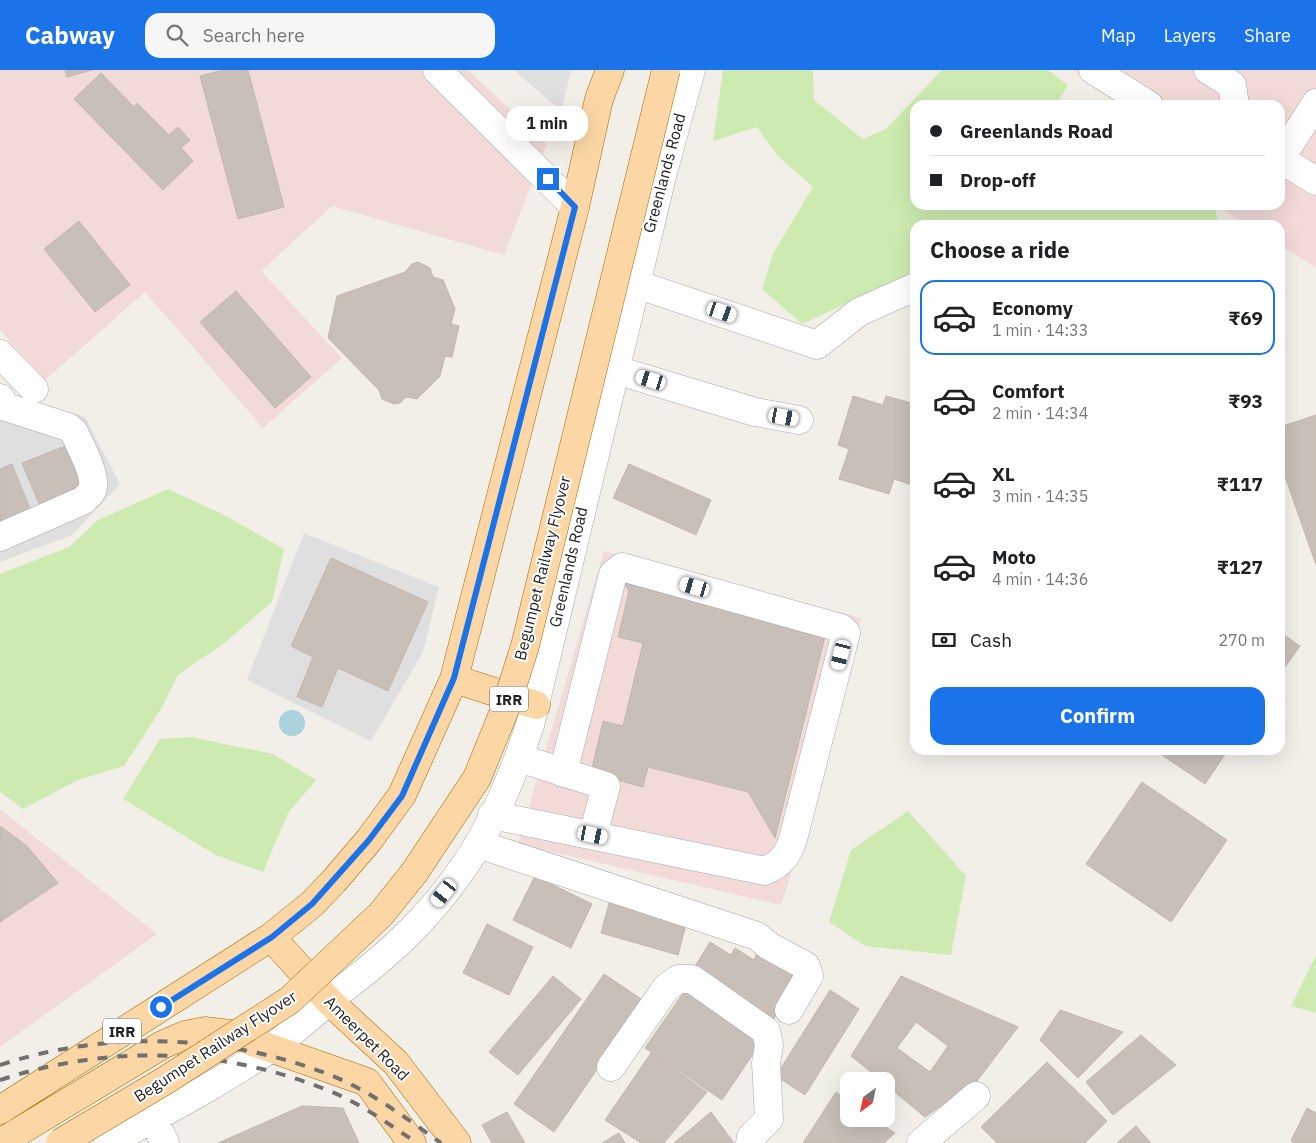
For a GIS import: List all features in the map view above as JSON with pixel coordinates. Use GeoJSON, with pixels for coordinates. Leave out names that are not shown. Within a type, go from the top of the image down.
{"type":"FeatureCollection","features":[{"type":"Feature","properties":{"kind":"main road","name":"IRR"},"geometry":{"type":"LineString","coordinates":[[3,1102],[272,937],[312,904],[334,882],[402,796],[454,678],[575,207],[599,99],[610,70]]}},
{"type":"Feature","properties":{"kind":"main road","name":"Begumpet Railway Flyover"},"geometry":{"type":"LineString","coordinates":[[60,1143],[166,1080],[290,1000],[381,914],[414,873],[477,778],[505,709],[524,646],[666,70]]}},
{"type":"Feature","properties":{"kind":"main road"},"geometry":{"type":"LineString","coordinates":[[454,678],[536,705]]}},
{"type":"Feature","properties":{"kind":"main road","name":"Ameerpet Road"},"geometry":{"type":"LineString","coordinates":[[272,937],[329,1001],[396,1063],[457,1143]]}},
{"type":"Feature","properties":{"kind":"main road","name":"IRR"},"geometry":{"type":"LineString","coordinates":[[0,1143],[162,1045],[185,1035],[205,1031],[230,1034],[269,1049]]}},
{"type":"Feature","properties":{"kind":"main road","name":"Ameerpet Road"},"geometry":{"type":"LineString","coordinates":[[269,1049],[367,1082],[412,1143]]}},
{"type":"Feature","properties":{"kind":"street"},"geometry":{"type":"LineString","coordinates":[[437,70],[575,207]]}},
{"type":"Feature","properties":{"kind":"street","name":"Greenlands Road"},"geometry":{"type":"LineString","coordinates":[[108,1143],[222,1080],[269,1049],[368,971],[419,925],[464,867],[478,844],[519,758],[536,705],[662,176],[691,70]]}},
{"type":"Feature","properties":{"kind":"street"},"geometry":{"type":"LineString","coordinates":[[1093,70],[1141,100]]}},
{"type":"Feature","properties":{"kind":"street"},"geometry":{"type":"LineString","coordinates":[[1208,70],[1232,86],[1234,100]]}},
{"type":"Feature","properties":{"kind":"street"},"geometry":{"type":"LineString","coordinates":[[1285,151],[1316,103]]}},
{"type":"Feature","properties":{"kind":"street"},"geometry":{"type":"LineString","coordinates":[[1285,162],[1316,181]]}},
{"type":"Feature","properties":{"kind":"street"},"geometry":{"type":"LineString","coordinates":[[636,284],[817,346],[859,312],[910,289]]}},
{"type":"Feature","properties":{"kind":"street"},"geometry":{"type":"LineString","coordinates":[[0,354],[32,387],[3,402]]}},
{"type":"Feature","properties":{"kind":"street"},"geometry":{"type":"LineString","coordinates":[[616,370],[755,412],[799,420]]}},
{"type":"Feature","properties":{"kind":"street"},"geometry":{"type":"LineString","coordinates":[[0,537],[82,501],[90,494],[94,486],[78,440],[68,427],[3,402]]}},
{"type":"Feature","properties":{"kind":"street"},"geometry":{"type":"LineString","coordinates":[[492,815],[765,871],[777,866],[788,852],[793,839],[846,633],[841,628],[622,567],[618,568],[613,574],[563,773]]}},
{"type":"Feature","properties":{"kind":"street"},"geometry":{"type":"LineString","coordinates":[[519,758],[606,786],[593,835]]}},
{"type":"Feature","properties":{"kind":"street"},"geometry":{"type":"LineString","coordinates":[[478,844],[757,936],[769,946],[806,966],[809,976],[789,1010]]}},
{"type":"Feature","properties":{"kind":"street"},"geometry":{"type":"LineString","coordinates":[[611,1067],[666,988],[678,978],[692,979],[766,1031],[769,1045],[766,1063],[769,1119],[751,1137],[750,1143]]}},
{"type":"Feature","properties":{"kind":"street"},"geometry":{"type":"LineString","coordinates":[[921,1143],[976,1096]]}},
{"type":"Feature","properties":{"kind":"street"},"geometry":{"type":"LineString","coordinates":[[153,1118],[165,1143]]}},
{"type":"Feature","properties":{"kind":"shaded area"},"geometry":{"type":"Polygon","coordinates":[[[0,70],[468,70],[547,144],[504,255],[332,206],[261,271],[342,358],[263,428],[145,292],[45,380],[0,330],[0,70]]]}},
{"type":"Feature","properties":{"kind":"shaded area"},"geometry":{"type":"Polygon","coordinates":[[[514,70],[571,70],[561,111],[514,70]]]}},
{"type":"Feature","properties":{"kind":"shaded area"},"geometry":{"type":"Polygon","coordinates":[[[1073,70],[1316,70],[1316,268],[1285,248],[1285,220],[1239,220],[1223,210],[1285,210],[1285,100],[1117,100],[1073,70]]]}},
{"type":"Feature","properties":{"kind":"shaded area"},"geometry":{"type":"Polygon","coordinates":[[[0,386],[7,393],[85,417],[120,484],[72,535],[0,562],[0,386]]]}},
{"type":"Feature","properties":{"kind":"shaded area"},"geometry":{"type":"Polygon","coordinates":[[[304,533],[439,587],[423,652],[371,741],[247,680],[304,533]]]}},
{"type":"Feature","properties":{"kind":"shaded area"},"geometry":{"type":"Polygon","coordinates":[[[604,551],[861,618],[804,833],[781,905],[518,844],[604,551]]]}},
{"type":"Feature","properties":{"kind":"shaded area"},"geometry":{"type":"Polygon","coordinates":[[[0,809],[157,934],[0,1047],[0,809]]]}},
{"type":"Feature","properties":{"kind":"green space"},"geometry":{"type":"Polygon","coordinates":[[[723,70],[813,70],[814,100],[863,139],[886,129],[910,104],[910,210],[1216,210],[1217,220],[910,220],[910,274],[802,324],[762,289],[773,254],[813,187],[778,156],[757,127],[713,141],[723,70]]]}},
{"type":"Feature","properties":{"kind":"green space"},"geometry":{"type":"Polygon","coordinates":[[[942,70],[1048,70],[1068,85],[1059,100],[914,100],[942,70]]]}},
{"type":"Feature","properties":{"kind":"green space"},"geometry":{"type":"Polygon","coordinates":[[[168,489],[226,516],[284,549],[272,602],[223,644],[178,675],[161,709],[124,766],[78,780],[23,809],[0,792],[0,574],[69,547],[98,520],[168,489]]]}},
{"type":"Feature","properties":{"kind":"green space"},"geometry":{"type":"Polygon","coordinates":[[[191,737],[273,754],[316,780],[288,813],[263,872],[216,855],[123,799],[160,739],[191,737]]]}},
{"type":"Feature","properties":{"kind":"green space"},"geometry":{"type":"Polygon","coordinates":[[[908,811],[966,876],[951,955],[865,946],[829,922],[851,850],[908,811]]]}},
{"type":"Feature","properties":{"kind":"green space"},"geometry":{"type":"Polygon","coordinates":[[[1316,955],[1316,1013],[1291,1006],[1316,955]]]}},
{"type":"Feature","properties":{"kind":"water"},"geometry":{"type":"Polygon","coordinates":[[[292,710],[301,714],[305,723],[301,732],[292,736],[283,732],[279,723],[283,714],[292,710]]]}},
{"type":"Feature","properties":{"kind":"building"},"geometry":{"type":"Polygon","coordinates":[[[65,70],[92,70],[67,77],[65,70]]]}},
{"type":"Feature","properties":{"kind":"building"},"geometry":{"type":"Polygon","coordinates":[[[223,70],[248,70],[284,207],[238,219],[200,76],[223,70]]]}},
{"type":"Feature","properties":{"kind":"building"},"geometry":{"type":"Polygon","coordinates":[[[101,73],[134,107],[137,103],[169,135],[178,127],[190,140],[181,148],[193,161],[163,190],[74,99],[101,73]]]}},
{"type":"Feature","properties":{"kind":"building"},"geometry":{"type":"Polygon","coordinates":[[[79,221],[130,285],[95,312],[44,249],[79,221]]]}},
{"type":"Feature","properties":{"kind":"building"},"geometry":{"type":"Polygon","coordinates":[[[418,262],[430,268],[433,277],[443,280],[455,309],[451,324],[459,326],[452,357],[445,356],[440,376],[417,399],[406,397],[400,403],[394,404],[382,399],[379,390],[328,338],[337,296],[405,272],[412,264],[418,262]]]}},
{"type":"Feature","properties":{"kind":"building"},"geometry":{"type":"Polygon","coordinates":[[[236,291],[311,377],[275,408],[200,322],[236,291]]]}},
{"type":"Feature","properties":{"kind":"building"},"geometry":{"type":"Polygon","coordinates":[[[853,396],[883,405],[886,396],[910,403],[910,484],[894,479],[889,494],[839,479],[849,449],[838,445],[853,396]]]}},
{"type":"Feature","properties":{"kind":"building"},"geometry":{"type":"Polygon","coordinates":[[[1316,415],[1316,565],[1285,476],[1285,425],[1316,415]]]}},
{"type":"Feature","properties":{"kind":"building"},"geometry":{"type":"Polygon","coordinates":[[[68,445],[87,493],[42,511],[22,463],[68,445]]]}},
{"type":"Feature","properties":{"kind":"building"},"geometry":{"type":"Polygon","coordinates":[[[12,464],[33,516],[0,529],[0,469],[12,464]]]}},
{"type":"Feature","properties":{"kind":"building"},"geometry":{"type":"Polygon","coordinates":[[[629,464],[711,500],[696,535],[613,498],[629,464]]]}},
{"type":"Feature","properties":{"kind":"building"},"geometry":{"type":"Polygon","coordinates":[[[331,558],[428,602],[388,691],[338,668],[322,707],[297,697],[313,657],[291,646],[331,558]]]}},
{"type":"Feature","properties":{"kind":"building"},"geometry":{"type":"Polygon","coordinates":[[[620,576],[827,628],[775,838],[748,792],[648,767],[643,787],[591,773],[603,721],[623,726],[643,643],[618,637],[629,591],[620,576]]]}},
{"type":"Feature","properties":{"kind":"building"},"geometry":{"type":"Polygon","coordinates":[[[1285,636],[1300,646],[1285,667],[1285,636]]]}},
{"type":"Feature","properties":{"kind":"building"},"geometry":{"type":"Polygon","coordinates":[[[1162,755],[1225,755],[1205,784],[1162,755]]]}},
{"type":"Feature","properties":{"kind":"building"},"geometry":{"type":"Polygon","coordinates":[[[1142,782],[1227,840],[1171,922],[1086,864],[1142,782]]]}},
{"type":"Feature","properties":{"kind":"building"},"geometry":{"type":"Polygon","coordinates":[[[0,826],[27,846],[58,883],[0,922],[0,826]]]}},
{"type":"Feature","properties":{"kind":"building"},"geometry":{"type":"Polygon","coordinates":[[[535,876],[592,904],[571,948],[513,920],[535,876]]]}},
{"type":"Feature","properties":{"kind":"building"},"geometry":{"type":"Polygon","coordinates":[[[609,903],[686,925],[678,955],[601,933],[609,903]]]}},
{"type":"Feature","properties":{"kind":"building"},"geometry":{"type":"Polygon","coordinates":[[[487,924],[533,947],[509,995],[463,973],[487,924]]]}},
{"type":"Feature","properties":{"kind":"building"},"geometry":{"type":"Polygon","coordinates":[[[710,942],[731,955],[735,948],[754,960],[757,953],[800,974],[773,1020],[692,971],[710,942]]]}},
{"type":"Feature","properties":{"kind":"building"},"geometry":{"type":"Polygon","coordinates":[[[604,974],[644,1001],[554,1132],[514,1104],[604,974]]]}},
{"type":"Feature","properties":{"kind":"building"},"geometry":{"type":"Polygon","coordinates":[[[553,976],[581,999],[518,1075],[489,1052],[553,976]]]}},
{"type":"Feature","properties":{"kind":"building"},"geometry":{"type":"Polygon","coordinates":[[[901,976],[1018,1027],[977,1081],[925,1117],[895,1092],[895,1072],[871,1072],[851,1056],[901,976]],[[916,1022],[897,1048],[930,1072],[948,1046],[916,1022]]]}},
{"type":"Feature","properties":{"kind":"building"},"geometry":{"type":"Polygon","coordinates":[[[688,986],[764,1038],[722,1100],[645,1048],[688,986]]]}},
{"type":"Feature","properties":{"kind":"building"},"geometry":{"type":"Polygon","coordinates":[[[830,990],[859,1009],[805,1095],[776,1076],[830,990]]]}},
{"type":"Feature","properties":{"kind":"building"},"geometry":{"type":"Polygon","coordinates":[[[1060,1010],[1123,1032],[1078,1078],[1040,1040],[1060,1010]]]}},
{"type":"Feature","properties":{"kind":"building"},"geometry":{"type":"Polygon","coordinates":[[[1141,1035],[1176,1065],[1113,1115],[1086,1082],[1141,1035]]]}},
{"type":"Feature","properties":{"kind":"building"},"geometry":{"type":"Polygon","coordinates":[[[651,1053],[707,1092],[664,1143],[641,1143],[605,1120],[651,1053]]]}},
{"type":"Feature","properties":{"kind":"building"},"geometry":{"type":"Polygon","coordinates":[[[1047,1062],[1107,1121],[1085,1143],[997,1143],[981,1127],[1047,1062]]]}},
{"type":"Feature","properties":{"kind":"building"},"geometry":{"type":"Polygon","coordinates":[[[836,1092],[840,1095],[840,1128],[888,1128],[895,1133],[884,1143],[803,1143],[836,1092]]]}},
{"type":"Feature","properties":{"kind":"building"},"geometry":{"type":"Polygon","coordinates":[[[302,1106],[343,1108],[359,1143],[218,1143],[302,1106]]]}},
{"type":"Feature","properties":{"kind":"building"},"geometry":{"type":"Polygon","coordinates":[[[1307,1108],[1316,1113],[1316,1143],[1294,1143],[1291,1141],[1307,1108]]]}},
{"type":"Feature","properties":{"kind":"building"},"geometry":{"type":"Polygon","coordinates":[[[507,1112],[525,1143],[492,1143],[482,1125],[507,1112]]]}},
{"type":"Feature","properties":{"kind":"building"},"geometry":{"type":"Polygon","coordinates":[[[711,1112],[734,1143],[674,1143],[711,1112]]]}},
{"type":"Feature","properties":{"kind":"building"},"geometry":{"type":"Polygon","coordinates":[[[1136,1126],[1151,1143],[1117,1143],[1136,1126]]]}},
{"type":"Feature","properties":{"kind":"building"},"geometry":{"type":"Polygon","coordinates":[[[619,1133],[625,1143],[602,1143],[619,1133]]]}},
{"type":"Feature","properties":{"kind":"railway"},"geometry":{"type":"LineString","coordinates":[[0,1065],[82,1046],[123,1042],[165,1041],[206,1044],[248,1051],[328,1074],[358,1088],[387,1105],[441,1143]]}},
{"type":"Feature","properties":{"kind":"railway"},"geometry":{"type":"LineString","coordinates":[[0,1080],[40,1069],[121,1056],[202,1058],[282,1074],[335,1093],[359,1105],[417,1143]]}},
{"type":"Feature","properties":{"kind":"route"},"geometry":{"type":"LineString","coordinates":[[161,1007],[272,937],[312,904],[334,882],[402,796],[454,678],[575,207],[548,179]]}}]}
